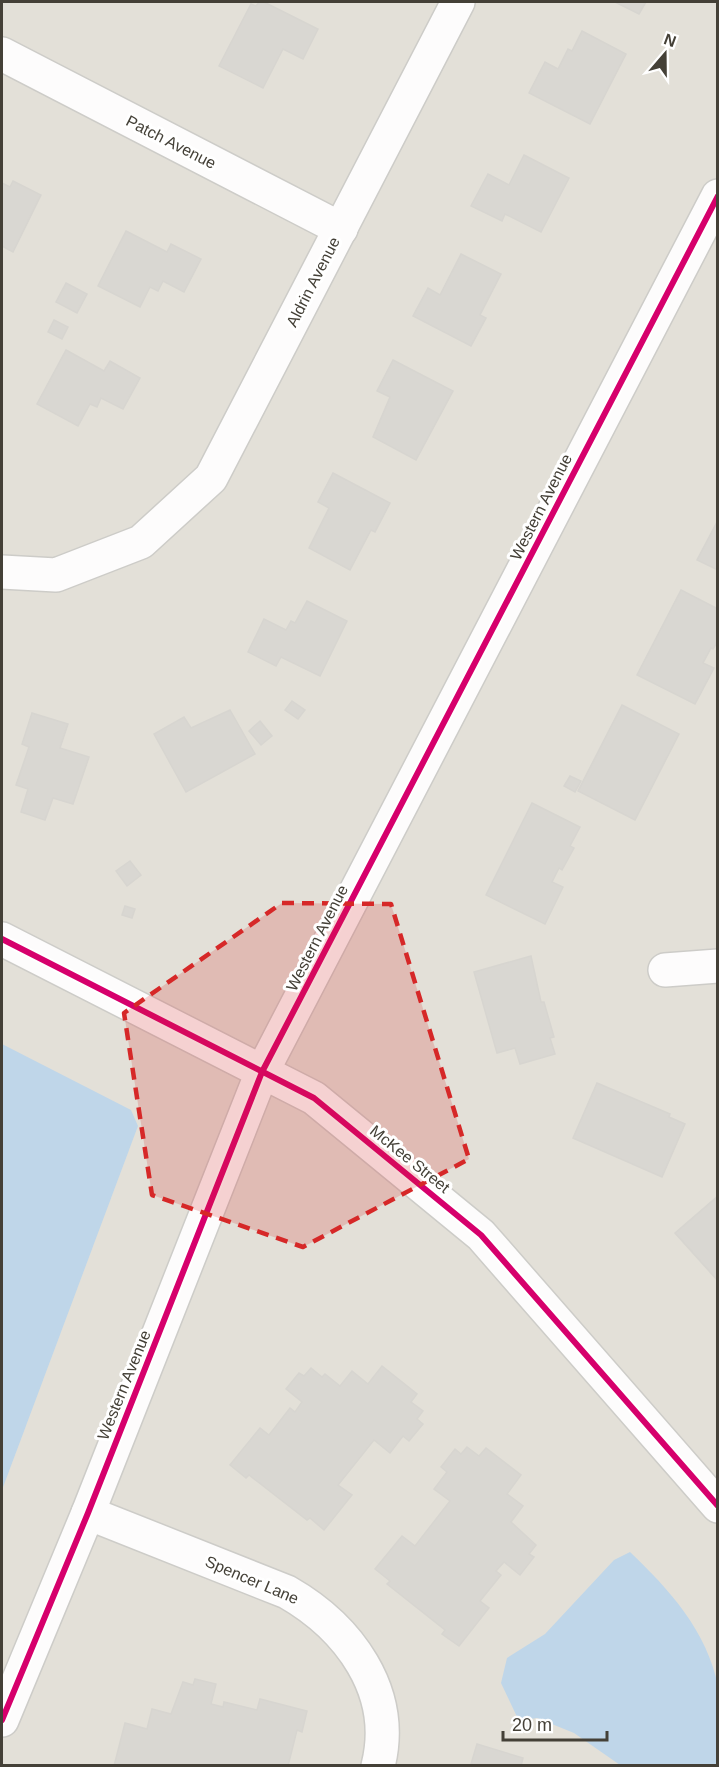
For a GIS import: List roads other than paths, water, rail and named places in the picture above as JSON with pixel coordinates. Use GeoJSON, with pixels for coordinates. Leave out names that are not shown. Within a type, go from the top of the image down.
{"type":"FeatureCollection","features":[{"type":"Feature","properties":{"kind":"street","name":"Aldrin Avenue"},"geometry":{"type":"LineString","coordinates":[[2,572],[56,575],[141,542],[211,478],[458,2]]}},
{"type":"Feature","properties":{"kind":"street","name":"Patch Avenue"},"geometry":{"type":"LineString","coordinates":[[2,54],[340,229]]}},
{"type":"Feature","properties":{"kind":"street","name":"Western Avenue"},"geometry":{"type":"LineString","coordinates":[[2,1720],[88,1513],[262,1072],[717,196]]}},
{"type":"Feature","properties":{"kind":"street","name":"McKee Street"},"geometry":{"type":"LineString","coordinates":[[2,939],[314,1098],[481,1234],[717,1506]]}},
{"type":"Feature","properties":{"kind":"street"},"geometry":{"type":"LineString","coordinates":[[665,970],[717,966]]}},
{"type":"Feature","properties":{"kind":"street","name":"Spencer Lane"},"geometry":{"type":"LineString","coordinates":[[88,1513],[287,1592],[312,1606],[336,1627],[357,1652],[372,1684],[382,1718],[378,1766]]}},
{"type":"Feature","properties":{"kind":"water"},"geometry":{"type":"Polygon","coordinates":[[[2,1044],[131,1110],[138,1126],[2,1490],[2,1044]]]}},
{"type":"Feature","properties":{"kind":"water"},"geometry":{"type":"Polygon","coordinates":[[[630,1552],[659,1581],[684,1612],[696,1629],[713,1666],[718,1686],[717,1765],[620,1765],[574,1733],[537,1718],[519,1721],[501,1683],[507,1658],[545,1634],[614,1560],[630,1552]]]}}]}
